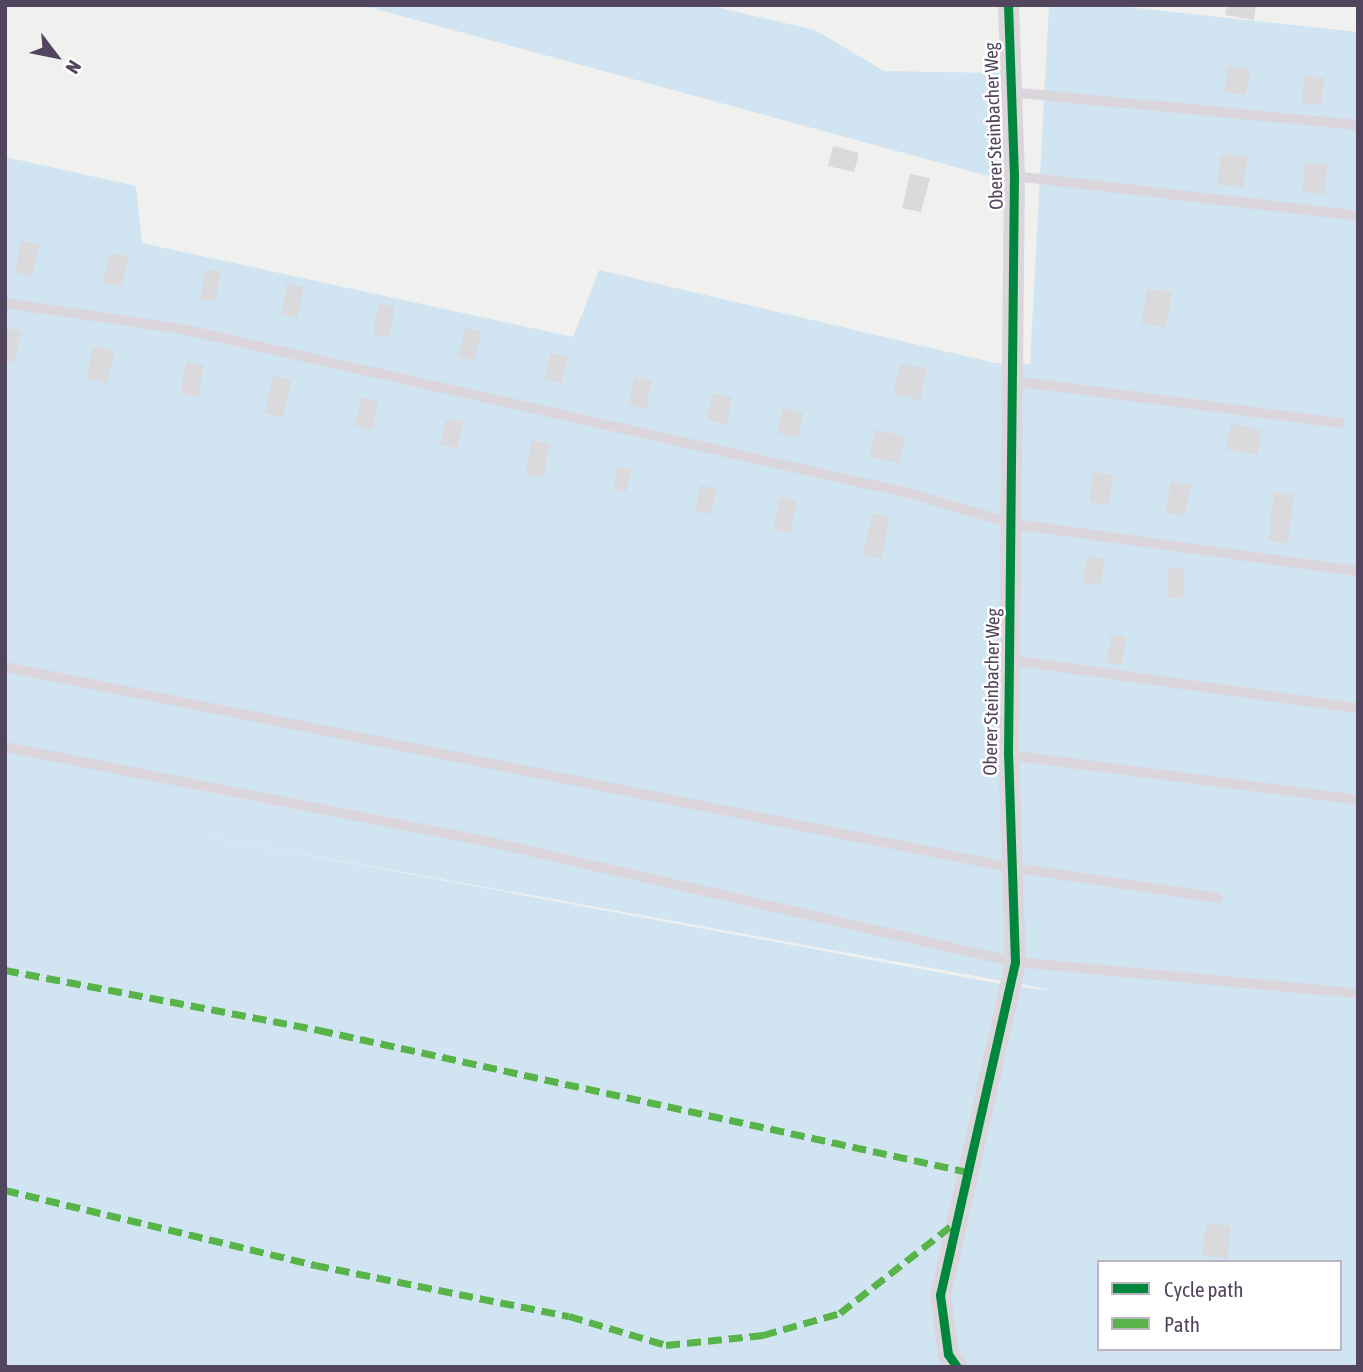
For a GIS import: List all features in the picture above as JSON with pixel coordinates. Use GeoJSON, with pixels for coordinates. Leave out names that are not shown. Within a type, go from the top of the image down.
{"type":"FeatureCollection","features":[{"type":"Feature","properties":{"kind":"street","name":"Oberer Steinbacher Weg"},"geometry":{"type":"LineString","coordinates":[[957,1367],[948,1354],[940,1295],[1015,962],[1009,867],[1008,755],[1013,524],[1014,176],[1007,5]]}},
{"type":"Feature","properties":{"kind":"lane"},"geometry":{"type":"LineString","coordinates":[[1009,92],[1358,125]]}},
{"type":"Feature","properties":{"kind":"lane"},"geometry":{"type":"LineString","coordinates":[[1014,176],[1358,216]]}},
{"type":"Feature","properties":{"kind":"lane"},"geometry":{"type":"LineString","coordinates":[[5,303],[182,329],[912,494],[1013,524],[1358,571]]}},
{"type":"Feature","properties":{"kind":"lane"},"geometry":{"type":"LineString","coordinates":[[1013,381],[1339,423]]}},
{"type":"Feature","properties":{"kind":"lane"},"geometry":{"type":"LineString","coordinates":[[1010,660],[1358,708]]}},
{"type":"Feature","properties":{"kind":"lane"},"geometry":{"type":"LineString","coordinates":[[5,667],[1009,867],[1218,898]]}},
{"type":"Feature","properties":{"kind":"lane"},"geometry":{"type":"LineString","coordinates":[[5,747],[481,840],[1015,962],[1358,993]]}},
{"type":"Feature","properties":{"kind":"lane"},"geometry":{"type":"LineString","coordinates":[[1008,755],[1358,800]]}},
{"type":"Feature","properties":{"kind":"shaded area"},"geometry":{"type":"Polygon","coordinates":[[[361,5],[707,5],[815,30],[884,71],[999,73],[1003,180],[361,5]]]}},
{"type":"Feature","properties":{"kind":"shaded area"},"geometry":{"type":"Polygon","coordinates":[[[1049,5],[1108,5],[1358,32],[1358,1367],[5,1367],[5,157],[136,186],[142,243],[573,337],[599,270],[995,363],[1030,364],[1049,5]],[[172,830],[1012,986],[1047,989],[172,830]]]}},
{"type":"Feature","properties":{"kind":"building"},"geometry":{"type":"Polygon","coordinates":[[[1227,5],[1256,5],[1254,20],[1225,15],[1227,5]]]}},
{"type":"Feature","properties":{"kind":"building"},"geometry":{"type":"Polygon","coordinates":[[[1228,66],[1250,69],[1246,95],[1224,92],[1228,66]]]}},
{"type":"Feature","properties":{"kind":"building"},"geometry":{"type":"Polygon","coordinates":[[[1304,76],[1324,78],[1322,105],[1302,104],[1304,76]]]}},
{"type":"Feature","properties":{"kind":"building"},"geometry":{"type":"Polygon","coordinates":[[[833,146],[859,153],[854,172],[828,166],[833,146]]]}},
{"type":"Feature","properties":{"kind":"building"},"geometry":{"type":"Polygon","coordinates":[[[1221,154],[1248,157],[1243,188],[1217,184],[1221,154]]]}},
{"type":"Feature","properties":{"kind":"building"},"geometry":{"type":"Polygon","coordinates":[[[1305,162],[1327,164],[1325,194],[1303,192],[1305,162]]]}},
{"type":"Feature","properties":{"kind":"building"},"geometry":{"type":"Polygon","coordinates":[[[910,174],[930,178],[921,212],[902,208],[910,174]]]}},
{"type":"Feature","properties":{"kind":"building"},"geometry":{"type":"Polygon","coordinates":[[[21,241],[39,245],[32,276],[15,272],[21,241]]]}},
{"type":"Feature","properties":{"kind":"building"},"geometry":{"type":"Polygon","coordinates":[[[110,253],[128,257],[122,286],[103,282],[110,253]]]}},
{"type":"Feature","properties":{"kind":"building"},"geometry":{"type":"Polygon","coordinates":[[[206,269],[221,272],[215,302],[200,299],[206,269]]]}},
{"type":"Feature","properties":{"kind":"building"},"geometry":{"type":"Polygon","coordinates":[[[287,283],[304,287],[297,318],[281,314],[287,283]]]}},
{"type":"Feature","properties":{"kind":"building"},"geometry":{"type":"Polygon","coordinates":[[[1147,289],[1172,292],[1166,328],[1142,324],[1147,289]]]}},
{"type":"Feature","properties":{"kind":"building"},"geometry":{"type":"Polygon","coordinates":[[[379,303],[395,307],[389,337],[373,334],[379,303]]]}},
{"type":"Feature","properties":{"kind":"building"},"geometry":{"type":"Polygon","coordinates":[[[5,328],[21,331],[14,363],[5,361],[5,328]]]}},
{"type":"Feature","properties":{"kind":"building"},"geometry":{"type":"Polygon","coordinates":[[[465,328],[481,331],[475,360],[459,357],[465,328]]]}},
{"type":"Feature","properties":{"kind":"building"},"geometry":{"type":"Polygon","coordinates":[[[93,346],[114,351],[107,383],[86,378],[93,346]]]}},
{"type":"Feature","properties":{"kind":"building"},"geometry":{"type":"Polygon","coordinates":[[[550,353],[568,356],[562,383],[544,380],[550,353]]]}},
{"type":"Feature","properties":{"kind":"building"},"geometry":{"type":"Polygon","coordinates":[[[187,362],[204,366],[198,397],[180,393],[187,362]]]}},
{"type":"Feature","properties":{"kind":"building"},"geometry":{"type":"Polygon","coordinates":[[[900,363],[927,369],[920,400],[893,394],[900,363]]]}},
{"type":"Feature","properties":{"kind":"building"},"geometry":{"type":"Polygon","coordinates":[[[273,376],[291,380],[283,417],[265,413],[273,376]]]}},
{"type":"Feature","properties":{"kind":"building"},"geometry":{"type":"Polygon","coordinates":[[[634,377],[652,381],[646,409],[628,405],[634,377]]]}},
{"type":"Feature","properties":{"kind":"building"},"geometry":{"type":"Polygon","coordinates":[[[712,393],[732,398],[726,425],[707,420],[712,393]]]}},
{"type":"Feature","properties":{"kind":"building"},"geometry":{"type":"Polygon","coordinates":[[[361,397],[378,401],[372,430],[354,426],[361,397]]]}},
{"type":"Feature","properties":{"kind":"building"},"geometry":{"type":"Polygon","coordinates":[[[782,408],[803,413],[798,437],[777,433],[782,408]]]}},
{"type":"Feature","properties":{"kind":"building"},"geometry":{"type":"Polygon","coordinates":[[[446,419],[463,422],[458,448],[440,445],[446,419]]]}},
{"type":"Feature","properties":{"kind":"building"},"geometry":{"type":"Polygon","coordinates":[[[1231,424],[1262,430],[1257,455],[1226,449],[1231,424]]]}},
{"type":"Feature","properties":{"kind":"building"},"geometry":{"type":"Polygon","coordinates":[[[875,430],[905,436],[899,463],[869,457],[875,430]]]}},
{"type":"Feature","properties":{"kind":"building"},"geometry":{"type":"Polygon","coordinates":[[[532,440],[550,444],[543,478],[525,474],[532,440]]]}},
{"type":"Feature","properties":{"kind":"building"},"geometry":{"type":"Polygon","coordinates":[[[618,467],[631,470],[626,492],[613,489],[618,467]]]}},
{"type":"Feature","properties":{"kind":"building"},"geometry":{"type":"Polygon","coordinates":[[[1093,472],[1113,475],[1109,505],[1089,502],[1093,472]]]}},
{"type":"Feature","properties":{"kind":"building"},"geometry":{"type":"Polygon","coordinates":[[[1171,481],[1191,485],[1185,516],[1165,513],[1171,481]]]}},
{"type":"Feature","properties":{"kind":"building"},"geometry":{"type":"Polygon","coordinates":[[[700,485],[717,489],[711,514],[695,511],[700,485]]]}},
{"type":"Feature","properties":{"kind":"building"},"geometry":{"type":"Polygon","coordinates":[[[1274,492],[1294,494],[1288,543],[1268,541],[1274,492]]]}},
{"type":"Feature","properties":{"kind":"building"},"geometry":{"type":"Polygon","coordinates":[[[780,498],[797,501],[790,533],[773,529],[780,498]]]}},
{"type":"Feature","properties":{"kind":"building"},"geometry":{"type":"Polygon","coordinates":[[[872,513],[890,517],[881,559],[863,555],[872,513]]]}},
{"type":"Feature","properties":{"kind":"building"},"geometry":{"type":"Polygon","coordinates":[[[1087,556],[1105,559],[1101,585],[1083,583],[1087,556]]]}},
{"type":"Feature","properties":{"kind":"building"},"geometry":{"type":"Polygon","coordinates":[[[1169,567],[1184,568],[1183,599],[1167,598],[1169,567]]]}},
{"type":"Feature","properties":{"kind":"building"},"geometry":{"type":"Polygon","coordinates":[[[1111,635],[1126,637],[1122,665],[1107,662],[1111,635]]]}},
{"type":"Feature","properties":{"kind":"building"},"geometry":{"type":"Polygon","coordinates":[[[1206,1223],[1231,1226],[1227,1259],[1202,1255],[1206,1223]]]}},
{"type":"Feature","properties":{"kind":"marked path"},"geometry":{"type":"LineString","coordinates":[[5,970],[319,1030],[968,1172]]}},
{"type":"Feature","properties":{"kind":"marked path"},"geometry":{"type":"LineString","coordinates":[[5,1190],[315,1265],[569,1316],[666,1345],[763,1335],[840,1313],[956,1222]]}},
{"type":"Feature","properties":{"kind":"cycle path"},"geometry":{"type":"LineString","coordinates":[[957,1367],[948,1354],[940,1295],[1015,962],[1008,755],[1014,176],[1008,5]]}}]}
